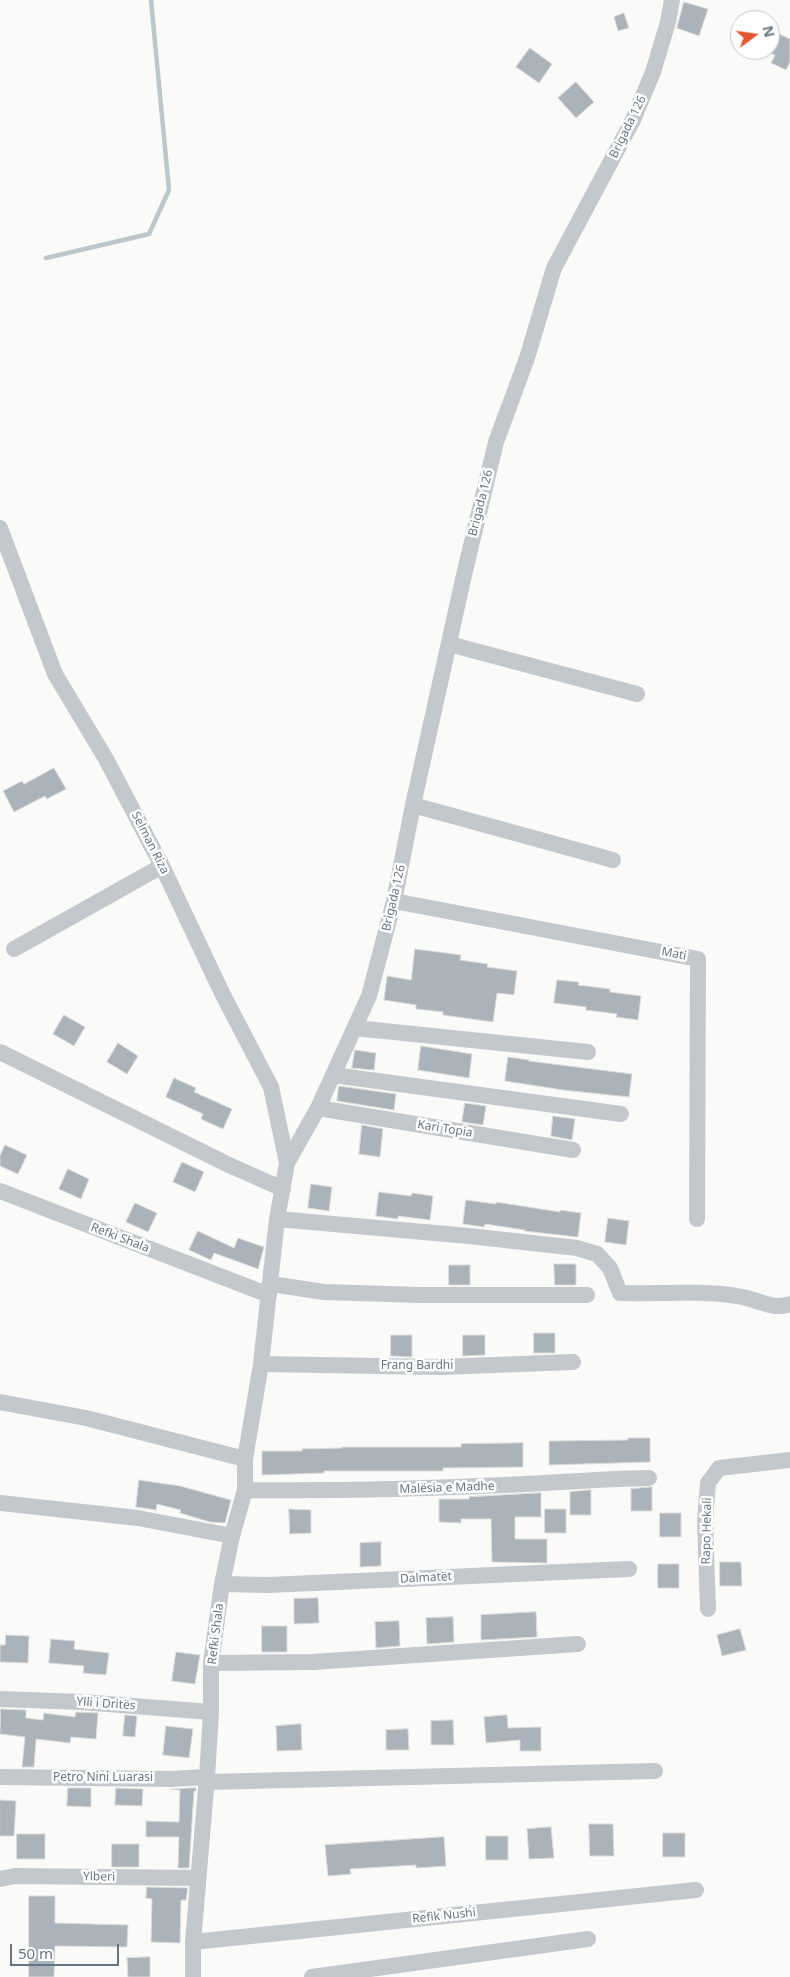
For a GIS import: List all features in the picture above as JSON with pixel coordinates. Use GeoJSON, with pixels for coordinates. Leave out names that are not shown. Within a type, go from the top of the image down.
{"type":"FeatureCollection","features":[{"type":"Feature","properties":{"kind":"street","name":"Brigada 126"},"geometry":{"type":"LineString","coordinates":[[287,1163],[318,1108],[369,996],[394,901],[413,804],[496,442],[527,358],[554,268],[633,120],[653,72],[668,22],[672,0]]}},
{"type":"Feature","properties":{"kind":"street","name":"Selman Riza"},"geometry":{"type":"LineString","coordinates":[[0,528],[55,674],[106,759],[162,866],[223,995],[271,1087],[287,1163]]}},
{"type":"Feature","properties":{"kind":"street"},"geometry":{"type":"LineString","coordinates":[[449,644],[637,694]]}},
{"type":"Feature","properties":{"kind":"street"},"geometry":{"type":"LineString","coordinates":[[413,804],[613,860]]}},
{"type":"Feature","properties":{"kind":"street"},"geometry":{"type":"LineString","coordinates":[[14,949],[162,866]]}},
{"type":"Feature","properties":{"kind":"street","name":"Mati"},"geometry":{"type":"LineString","coordinates":[[394,901],[698,959],[697,1219]]}},
{"type":"Feature","properties":{"kind":"street"},"geometry":{"type":"LineString","coordinates":[[355,1028],[588,1052]]}},
{"type":"Feature","properties":{"kind":"street"},"geometry":{"type":"LineString","coordinates":[[0,1052],[282,1190]]}},
{"type":"Feature","properties":{"kind":"street"},"geometry":{"type":"LineString","coordinates":[[333,1075],[620,1114]]}},
{"type":"Feature","properties":{"kind":"street","name":"Kari Topia"},"geometry":{"type":"LineString","coordinates":[[318,1108],[573,1150]]}},
{"type":"Feature","properties":{"kind":"street","name":"Refki Shala"},"geometry":{"type":"LineString","coordinates":[[194,1977],[193,1942],[207,1779],[211,1712],[211,1663],[222,1584],[232,1536],[245,1490],[245,1459],[261,1364],[278,1219],[287,1163]]}},
{"type":"Feature","properties":{"kind":"street","name":"Refki Shala"},"geometry":{"type":"LineString","coordinates":[[0,1191],[270,1290]]}},
{"type":"Feature","properties":{"kind":"street"},"geometry":{"type":"LineString","coordinates":[[278,1219],[469,1236],[577,1248],[597,1254],[610,1268],[620,1293],[698,1293],[738,1296],[765,1304],[784,1307],[790,1304]]}},
{"type":"Feature","properties":{"kind":"street"},"geometry":{"type":"LineString","coordinates":[[270,1290],[420,1295],[587,1295]]}},
{"type":"Feature","properties":{"kind":"street","name":"Frang Bardhi"},"geometry":{"type":"LineString","coordinates":[[261,1364],[441,1367],[573,1362]]}},
{"type":"Feature","properties":{"kind":"street"},"geometry":{"type":"LineString","coordinates":[[0,1402],[86,1418],[245,1459]]}},
{"type":"Feature","properties":{"kind":"street","name":"Rapo Hekali"},"geometry":{"type":"LineString","coordinates":[[708,1609],[705,1521],[708,1483],[719,1468],[790,1460]]}},
{"type":"Feature","properties":{"kind":"street","name":"Malësia e Madhe"},"geometry":{"type":"LineString","coordinates":[[245,1490],[371,1491],[591,1479],[649,1478]]}},
{"type":"Feature","properties":{"kind":"street"},"geometry":{"type":"LineString","coordinates":[[0,1503],[138,1518],[232,1536]]}},
{"type":"Feature","properties":{"kind":"street","name":"Dalmatët"},"geometry":{"type":"LineString","coordinates":[[222,1584],[268,1585],[629,1569]]}},
{"type":"Feature","properties":{"kind":"street"},"geometry":{"type":"LineString","coordinates":[[211,1663],[313,1662],[578,1644]]}},
{"type":"Feature","properties":{"kind":"street","name":"Ylli i Dritës"},"geometry":{"type":"LineString","coordinates":[[0,1699],[82,1702],[211,1712]]}},
{"type":"Feature","properties":{"kind":"street","name":"Petro Nini Luarasi"},"geometry":{"type":"LineString","coordinates":[[0,1777],[207,1779],[655,1771]]}},
{"type":"Feature","properties":{"kind":"street","name":"Ylberi"},"geometry":{"type":"LineString","coordinates":[[0,1879],[15,1876],[198,1878]]}},
{"type":"Feature","properties":{"kind":"street","name":"Refik Nushi"},"geometry":{"type":"LineString","coordinates":[[193,1942],[696,1890]]}},
{"type":"Feature","properties":{"kind":"street"},"geometry":{"type":"LineString","coordinates":[[312,1977],[588,1939]]}},
{"type":"Feature","properties":{"kind":"building"},"geometry":{"type":"Polygon","coordinates":[[[684,2],[708,9],[699,36],[677,28],[684,2]]]}},
{"type":"Feature","properties":{"kind":"building"},"geometry":{"type":"Polygon","coordinates":[[[624,13],[629,28],[618,31],[614,17],[624,13]]]}},
{"type":"Feature","properties":{"kind":"building"},"geometry":{"type":"Polygon","coordinates":[[[780,34],[790,39],[790,62],[786,70],[771,63],[772,60],[780,60],[780,34]]]}},
{"type":"Feature","properties":{"kind":"building"},"geometry":{"type":"Polygon","coordinates":[[[530,48],[552,64],[539,83],[516,67],[530,48]]]}},
{"type":"Feature","properties":{"kind":"building"},"geometry":{"type":"Polygon","coordinates":[[[576,82],[594,102],[576,118],[558,98],[576,82]]]}},
{"type":"Feature","properties":{"kind":"building"},"geometry":{"type":"Polygon","coordinates":[[[54,768],[66,789],[47,799],[45,796],[14,812],[3,791],[22,781],[24,784],[54,768]]]}},
{"type":"Feature","properties":{"kind":"building"},"geometry":{"type":"Polygon","coordinates":[[[415,949],[461,955],[460,960],[488,964],[487,967],[517,971],[514,995],[497,993],[493,1022],[443,1015],[443,1012],[416,1009],[416,1005],[384,1000],[387,976],[411,980],[415,949]]]}},
{"type":"Feature","properties":{"kind":"building"},"geometry":{"type":"Polygon","coordinates":[[[557,980],[579,982],[578,985],[610,989],[610,992],[641,996],[638,1020],[616,1017],[617,1014],[586,1010],[586,1007],[554,1003],[557,980]]]}},
{"type":"Feature","properties":{"kind":"building"},"geometry":{"type":"Polygon","coordinates":[[[64,1015],[85,1027],[74,1046],[53,1034],[64,1015]]]}},
{"type":"Feature","properties":{"kind":"building"},"geometry":{"type":"Polygon","coordinates":[[[118,1043],[138,1056],[127,1074],[107,1062],[118,1043]]]}},
{"type":"Feature","properties":{"kind":"building"},"geometry":{"type":"Polygon","coordinates":[[[421,1046],[472,1054],[469,1078],[418,1070],[421,1046]]]}},
{"type":"Feature","properties":{"kind":"building"},"geometry":{"type":"Polygon","coordinates":[[[355,1050],[376,1053],[374,1070],[352,1068],[355,1050]]]}},
{"type":"Feature","properties":{"kind":"building"},"geometry":{"type":"Polygon","coordinates":[[[508,1057],[632,1074],[629,1097],[563,1090],[505,1081],[508,1057]]]}},
{"type":"Feature","properties":{"kind":"building"},"geometry":{"type":"Polygon","coordinates":[[[174,1078],[196,1088],[194,1092],[232,1109],[223,1129],[201,1119],[203,1114],[166,1097],[174,1078]]]}},
{"type":"Feature","properties":{"kind":"building"},"geometry":{"type":"Polygon","coordinates":[[[339,1086],[396,1094],[394,1110],[337,1101],[339,1086]]]}},
{"type":"Feature","properties":{"kind":"building"},"geometry":{"type":"Polygon","coordinates":[[[465,1103],[486,1106],[483,1125],[462,1122],[465,1103]]]}},
{"type":"Feature","properties":{"kind":"building"},"geometry":{"type":"Polygon","coordinates":[[[553,1116],[575,1119],[572,1140],[551,1136],[553,1116]]]}},
{"type":"Feature","properties":{"kind":"building"},"geometry":{"type":"Polygon","coordinates":[[[362,1125],[383,1129],[380,1157],[359,1154],[362,1125]]]}},
{"type":"Feature","properties":{"kind":"building"},"geometry":{"type":"Polygon","coordinates":[[[5,1145],[27,1155],[18,1174],[0,1166],[0,1156],[5,1145]]]}},
{"type":"Feature","properties":{"kind":"building"},"geometry":{"type":"Polygon","coordinates":[[[182,1162],[204,1172],[195,1192],[173,1182],[182,1162]]]}},
{"type":"Feature","properties":{"kind":"building"},"geometry":{"type":"Polygon","coordinates":[[[68,1169],[89,1179],[81,1199],[59,1189],[68,1169]]]}},
{"type":"Feature","properties":{"kind":"building"},"geometry":{"type":"Polygon","coordinates":[[[311,1184],[332,1187],[329,1211],[308,1208],[311,1184]]]}},
{"type":"Feature","properties":{"kind":"building"},"geometry":{"type":"Polygon","coordinates":[[[379,1192],[411,1196],[412,1193],[433,1196],[430,1220],[398,1216],[398,1219],[376,1216],[379,1192]]]}},
{"type":"Feature","properties":{"kind":"building"},"geometry":{"type":"Polygon","coordinates":[[[466,1200],[581,1213],[578,1237],[524,1231],[485,1224],[484,1227],[463,1224],[466,1200]]]}},
{"type":"Feature","properties":{"kind":"building"},"geometry":{"type":"Polygon","coordinates":[[[135,1203],[157,1213],[148,1232],[126,1222],[135,1203]]]}},
{"type":"Feature","properties":{"kind":"building"},"geometry":{"type":"Polygon","coordinates":[[[608,1218],[629,1221],[626,1245],[605,1242],[608,1218]]]}},
{"type":"Feature","properties":{"kind":"building"},"geometry":{"type":"Polygon","coordinates":[[[198,1231],[234,1248],[238,1238],[264,1247],[258,1269],[214,1253],[211,1260],[189,1250],[198,1231]]]}},
{"type":"Feature","properties":{"kind":"building"},"geometry":{"type":"Polygon","coordinates":[[[554,1264],[576,1264],[576,1285],[555,1285],[554,1264]]]}},
{"type":"Feature","properties":{"kind":"building"},"geometry":{"type":"Polygon","coordinates":[[[449,1265],[470,1265],[470,1285],[449,1285],[449,1265]]]}},
{"type":"Feature","properties":{"kind":"building"},"geometry":{"type":"Polygon","coordinates":[[[534,1333],[555,1333],[555,1353],[534,1353],[534,1333]]]}},
{"type":"Feature","properties":{"kind":"building"},"geometry":{"type":"Polygon","coordinates":[[[391,1335],[412,1335],[412,1357],[391,1356],[391,1335]]]}},
{"type":"Feature","properties":{"kind":"building"},"geometry":{"type":"Polygon","coordinates":[[[463,1335],[485,1335],[485,1355],[463,1356],[463,1335]]]}},
{"type":"Feature","properties":{"kind":"building"},"geometry":{"type":"Polygon","coordinates":[[[628,1438],[650,1438],[650,1462],[549,1465],[549,1441],[628,1440],[628,1438]]]}},
{"type":"Feature","properties":{"kind":"building"},"geometry":{"type":"Polygon","coordinates":[[[523,1443],[523,1467],[443,1468],[443,1471],[324,1471],[324,1473],[262,1475],[262,1451],[302,1451],[302,1449],[342,1447],[461,1447],[461,1444],[523,1443]]]}},
{"type":"Feature","properties":{"kind":"building"},"geometry":{"type":"Polygon","coordinates":[[[139,1480],[180,1486],[231,1500],[225,1523],[210,1522],[180,1513],[181,1510],[157,1504],[156,1510],[136,1507],[139,1480]]]}},
{"type":"Feature","properties":{"kind":"building"},"geometry":{"type":"Polygon","coordinates":[[[652,1487],[652,1511],[631,1511],[631,1489],[652,1487]]]}},
{"type":"Feature","properties":{"kind":"building"},"geometry":{"type":"Polygon","coordinates":[[[591,1490],[591,1515],[570,1515],[570,1492],[591,1490]]]}},
{"type":"Feature","properties":{"kind":"building"},"geometry":{"type":"Polygon","coordinates":[[[541,1493],[541,1517],[515,1517],[515,1539],[547,1539],[547,1563],[492,1562],[491,1519],[461,1519],[461,1523],[439,1522],[439,1499],[469,1499],[469,1497],[541,1493]]]}},
{"type":"Feature","properties":{"kind":"building"},"geometry":{"type":"Polygon","coordinates":[[[289,1509],[311,1510],[311,1533],[290,1534],[289,1509]]]}},
{"type":"Feature","properties":{"kind":"building"},"geometry":{"type":"Polygon","coordinates":[[[545,1509],[566,1509],[566,1533],[545,1533],[545,1509]]]}},
{"type":"Feature","properties":{"kind":"building"},"geometry":{"type":"Polygon","coordinates":[[[660,1513],[681,1513],[681,1537],[660,1537],[660,1513]]]}},
{"type":"Feature","properties":{"kind":"building"},"geometry":{"type":"Polygon","coordinates":[[[381,1542],[381,1566],[360,1567],[360,1543],[381,1542]]]}},
{"type":"Feature","properties":{"kind":"building"},"geometry":{"type":"Polygon","coordinates":[[[720,1562],[741,1562],[742,1586],[720,1586],[720,1562]]]}},
{"type":"Feature","properties":{"kind":"building"},"geometry":{"type":"Polygon","coordinates":[[[658,1564],[679,1564],[679,1588],[658,1588],[658,1564]]]}},
{"type":"Feature","properties":{"kind":"building"},"geometry":{"type":"Polygon","coordinates":[[[318,1598],[319,1623],[294,1624],[294,1599],[318,1598]]]}},
{"type":"Feature","properties":{"kind":"building"},"geometry":{"type":"Polygon","coordinates":[[[536,1612],[537,1637],[481,1640],[481,1615],[536,1612]]]}},
{"type":"Feature","properties":{"kind":"building"},"geometry":{"type":"Polygon","coordinates":[[[453,1617],[454,1642],[427,1644],[426,1618],[453,1617]]]}},
{"type":"Feature","properties":{"kind":"building"},"geometry":{"type":"Polygon","coordinates":[[[399,1621],[400,1646],[376,1648],[375,1622],[399,1621]]]}},
{"type":"Feature","properties":{"kind":"building"},"geometry":{"type":"Polygon","coordinates":[[[262,1626],[287,1626],[287,1652],[262,1652],[262,1626]]]}},
{"type":"Feature","properties":{"kind":"building"},"geometry":{"type":"Polygon","coordinates":[[[740,1629],[746,1650],[722,1656],[717,1635],[740,1629]]]}},
{"type":"Feature","properties":{"kind":"building"},"geometry":{"type":"Polygon","coordinates":[[[6,1635],[29,1636],[28,1663],[0,1662],[0,1645],[5,1645],[6,1635]]]}},
{"type":"Feature","properties":{"kind":"building"},"geometry":{"type":"Polygon","coordinates":[[[51,1639],[75,1641],[74,1649],[109,1653],[106,1675],[83,1673],[84,1666],[49,1663],[51,1639]]]}},
{"type":"Feature","properties":{"kind":"building"},"geometry":{"type":"Polygon","coordinates":[[[176,1652],[200,1655],[195,1684],[172,1681],[176,1652]]]}},
{"type":"Feature","properties":{"kind":"building"},"geometry":{"type":"Polygon","coordinates":[[[1,1709],[26,1710],[26,1718],[43,1720],[44,1713],[75,1717],[76,1712],[98,1713],[96,1739],[71,1737],[70,1743],[36,1739],[34,1767],[22,1767],[25,1737],[0,1734],[1,1709]]]}},
{"type":"Feature","properties":{"kind":"building"},"geometry":{"type":"Polygon","coordinates":[[[125,1715],[137,1716],[135,1737],[123,1736],[125,1715]]]}},
{"type":"Feature","properties":{"kind":"building"},"geometry":{"type":"Polygon","coordinates":[[[507,1715],[508,1728],[541,1727],[541,1751],[520,1751],[520,1740],[486,1743],[484,1717],[507,1715]]]}},
{"type":"Feature","properties":{"kind":"building"},"geometry":{"type":"Polygon","coordinates":[[[453,1720],[454,1745],[431,1745],[431,1721],[453,1720]]]}},
{"type":"Feature","properties":{"kind":"building"},"geometry":{"type":"Polygon","coordinates":[[[301,1724],[302,1750],[277,1751],[276,1726],[301,1724]]]}},
{"type":"Feature","properties":{"kind":"building"},"geometry":{"type":"Polygon","coordinates":[[[166,1726],[193,1729],[189,1758],[163,1755],[166,1726]]]}},
{"type":"Feature","properties":{"kind":"building"},"geometry":{"type":"Polygon","coordinates":[[[408,1729],[409,1750],[386,1750],[386,1730],[408,1729]]]}},
{"type":"Feature","properties":{"kind":"building"},"geometry":{"type":"Polygon","coordinates":[[[68,1788],[91,1788],[91,1807],[67,1806],[68,1788]]]}},
{"type":"Feature","properties":{"kind":"building"},"geometry":{"type":"Polygon","coordinates":[[[116,1788],[143,1789],[142,1806],[115,1805],[116,1788]]]}},
{"type":"Feature","properties":{"kind":"building"},"geometry":{"type":"Polygon","coordinates":[[[196,1788],[196,1791],[194,1791],[189,1868],[178,1868],[179,1837],[146,1837],[146,1821],[179,1822],[180,1790],[171,1789],[196,1788]]]}},
{"type":"Feature","properties":{"kind":"building"},"geometry":{"type":"Polygon","coordinates":[[[0,1800],[16,1801],[14,1836],[0,1836],[0,1800]]]}},
{"type":"Feature","properties":{"kind":"building"},"geometry":{"type":"Polygon","coordinates":[[[589,1824],[613,1824],[614,1856],[590,1856],[589,1824]]]}},
{"type":"Feature","properties":{"kind":"building"},"geometry":{"type":"Polygon","coordinates":[[[551,1827],[554,1858],[529,1859],[527,1829],[551,1827]]]}},
{"type":"Feature","properties":{"kind":"building"},"geometry":{"type":"Polygon","coordinates":[[[663,1833],[685,1833],[685,1857],[663,1857],[663,1833]]]}},
{"type":"Feature","properties":{"kind":"building"},"geometry":{"type":"Polygon","coordinates":[[[17,1834],[45,1834],[45,1859],[17,1859],[17,1834]]]}},
{"type":"Feature","properties":{"kind":"building"},"geometry":{"type":"Polygon","coordinates":[[[486,1836],[508,1836],[508,1860],[486,1860],[486,1836]]]}},
{"type":"Feature","properties":{"kind":"building"},"geometry":{"type":"Polygon","coordinates":[[[444,1837],[446,1866],[416,1868],[416,1865],[350,1869],[351,1874],[328,1876],[325,1845],[444,1837]]]}},
{"type":"Feature","properties":{"kind":"building"},"geometry":{"type":"Polygon","coordinates":[[[112,1844],[139,1844],[139,1867],[112,1867],[112,1844]]]}},
{"type":"Feature","properties":{"kind":"building"},"geometry":{"type":"Polygon","coordinates":[[[147,1887],[188,1888],[186,1900],[181,1900],[180,1943],[151,1942],[152,1899],[146,1898],[147,1887]]]}},
{"type":"Feature","properties":{"kind":"building"},"geometry":{"type":"Polygon","coordinates":[[[29,1896],[55,1896],[55,1923],[128,1925],[127,1947],[55,1946],[54,1977],[29,1977],[29,1896]]]}},
{"type":"Feature","properties":{"kind":"building"},"geometry":{"type":"Polygon","coordinates":[[[150,1957],[150,1977],[128,1977],[127,1958],[150,1957]]]}},
{"type":"Feature","properties":{"kind":"waterway"},"geometry":{"type":"LineString","coordinates":[[46,258],[149,234],[169,190],[151,0]]}}]}
